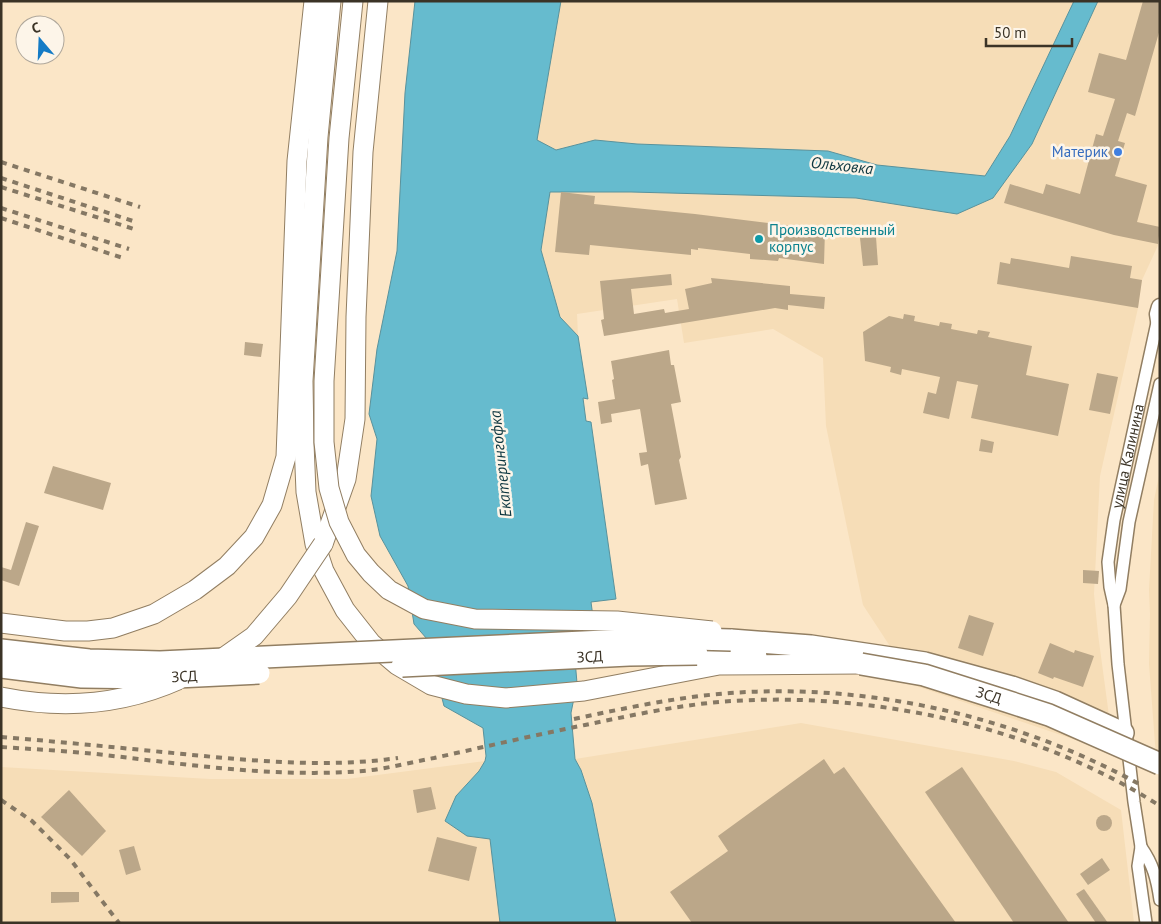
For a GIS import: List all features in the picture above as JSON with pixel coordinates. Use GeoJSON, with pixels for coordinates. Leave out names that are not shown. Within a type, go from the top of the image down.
{"type":"FeatureCollection","features":[{"type":"Feature","properties":{"kind":"highway","name":"ЗСД"},"geometry":{"type":"LineString","coordinates":[[1,650],[89,660],[160,662],[626,640],[695,639],[811,646],[925,663],[1012,687],[1055,702],[1160,750]]}},
{"type":"Feature","properties":{"kind":"highway","name":"ЗСД"},"geometry":{"type":"LineString","coordinates":[[1,667],[82,677],[156,678],[630,655],[779,656],[861,664],[924,675],[1049,715],[1160,764]]}},
{"type":"Feature","properties":{"kind":"main road"},"geometry":{"type":"LineString","coordinates":[[1,623],[30,628],[88,631],[113,628],[154,614],[195,590],[227,566],[254,537],[272,505],[286,457],[297,161],[314,1]]}},
{"type":"Feature","properties":{"kind":"main road"},"geometry":{"type":"LineString","coordinates":[[331,1],[318,137],[303,381],[306,492],[315,544],[324,571],[345,610],[371,643],[397,665],[431,685],[466,694],[506,698],[584,691],[719,665],[861,664]]}},
{"type":"Feature","properties":{"kind":"main road"},"geometry":{"type":"LineString","coordinates":[[353,1],[337,176],[324,380],[324,442],[329,488],[340,522],[356,555],[389,590],[424,609],[433,611],[476,619],[617,621],[733,633],[811,646]]}},
{"type":"Feature","properties":{"kind":"main road"},"geometry":{"type":"LineString","coordinates":[[1,697],[27,702],[68,705],[119,700],[167,685],[212,665],[254,636],[288,596],[323,544],[346,479],[355,419],[356,317],[363,152],[378,1]]}},
{"type":"Feature","properties":{"kind":"street","name":"улица Калинина"},"geometry":{"type":"LineString","coordinates":[[1146,923],[1138,866],[1141,846],[1134,802],[1108,562],[1111,540],[1159,316]]}},
{"type":"Feature","properties":{"kind":"street"},"geometry":{"type":"LineString","coordinates":[[1151,350],[1160,336]]}},
{"type":"Feature","properties":{"kind":"street","name":"улица Калинина"},"geometry":{"type":"LineString","coordinates":[[1114,605],[1120,589],[1129,522],[1160,384]]}},
{"type":"Feature","properties":{"kind":"street","name":"улица Калинина"},"geometry":{"type":"LineString","coordinates":[[1141,846],[1151,862],[1157,878],[1160,900]]}},
{"type":"Feature","properties":{"kind":"shaded area"},"geometry":{"type":"Polygon","coordinates":[[[561,1],[1074,1],[1010,136],[985,176],[877,165],[828,151],[637,144],[595,140],[556,150],[536,140],[561,1]]]}},
{"type":"Feature","properties":{"kind":"shaded area"},"geometry":{"type":"Polygon","coordinates":[[[1098,1],[1160,1],[1160,241],[1142,280],[1138,308],[1100,476],[1094,594],[1114,753],[916,686],[863,605],[826,426],[823,358],[773,329],[684,343],[677,299],[577,314],[578,336],[560,317],[541,250],[550,192],[631,192],[856,198],[958,214],[1032,144],[1098,1]]]}},
{"type":"Feature","properties":{"kind":"shaded area"},"geometry":{"type":"Polygon","coordinates":[[[1160,471],[1160,772],[1157,770],[1149,664],[1149,590],[1154,500],[1160,471]]]}},
{"type":"Feature","properties":{"kind":"shaded area"},"geometry":{"type":"Polygon","coordinates":[[[801,723],[1014,761],[1056,772],[1121,810],[1134,923],[616,923],[592,803],[575,759],[801,723]]]}},
{"type":"Feature","properties":{"kind":"shaded area"},"geometry":{"type":"Polygon","coordinates":[[[485,761],[479,771],[456,796],[467,836],[490,839],[500,923],[1,923],[1,767],[210,779],[347,779],[485,761]]]}},
{"type":"Feature","properties":{"kind":"water"},"geometry":{"type":"Polygon","coordinates":[[[415,1],[561,1],[537,140],[556,150],[595,140],[637,144],[828,151],[877,165],[985,176],[1010,136],[1074,1],[1098,1],[1032,144],[993,198],[957,214],[856,198],[631,192],[550,192],[541,250],[560,317],[578,336],[588,399],[583,398],[586,421],[591,422],[616,599],[591,602],[593,617],[572,625],[577,683],[571,713],[575,759],[581,770],[592,803],[616,923],[500,923],[490,839],[467,836],[445,821],[456,796],[479,771],[485,761],[483,728],[444,706],[427,639],[414,624],[408,586],[380,536],[371,496],[377,439],[369,414],[377,349],[397,251],[405,93],[415,1]]]}},
{"type":"Feature","properties":{"kind":"building"},"geometry":{"type":"Polygon","coordinates":[[[1143,1],[1160,1],[1160,29],[1135,116],[1127,113],[1118,141],[1125,143],[1115,176],[1147,185],[1137,222],[1160,227],[1158,244],[1114,235],[1004,203],[1010,184],[1043,194],[1046,184],[1080,194],[1096,134],[1103,136],[1115,99],[1088,92],[1099,53],[1126,60],[1143,1]]]}},
{"type":"Feature","properties":{"kind":"building"},"geometry":{"type":"Polygon","coordinates":[[[561,192],[595,196],[594,204],[825,230],[824,264],[779,258],[778,261],[750,259],[750,254],[698,248],[698,250],[691,249],[691,255],[590,245],[589,255],[555,252],[561,192]]]}},
{"type":"Feature","properties":{"kind":"building"},"geometry":{"type":"Polygon","coordinates":[[[876,237],[878,265],[863,266],[860,238],[876,237]]]}},
{"type":"Feature","properties":{"kind":"building"},"geometry":{"type":"Polygon","coordinates":[[[1071,256],[1132,266],[1130,278],[1142,280],[1138,308],[997,284],[1000,262],[1010,264],[1011,258],[1069,268],[1071,256]]]}},
{"type":"Feature","properties":{"kind":"building"},"geometry":{"type":"Polygon","coordinates":[[[671,274],[672,285],[631,289],[634,314],[664,309],[665,313],[689,309],[685,289],[712,283],[711,278],[790,286],[790,294],[825,297],[824,309],[788,305],[788,310],[775,308],[604,336],[601,320],[604,319],[600,281],[671,274]]]}},
{"type":"Feature","properties":{"kind":"building"},"geometry":{"type":"Polygon","coordinates":[[[904,314],[915,316],[914,321],[939,326],[940,322],[952,324],[951,329],[977,334],[978,330],[990,332],[988,337],[1032,346],[1026,375],[1069,384],[1058,436],[971,418],[978,385],[957,381],[949,419],[923,413],[928,392],[936,394],[940,377],[902,369],[901,375],[890,372],[891,367],[865,361],[863,332],[889,316],[903,319],[904,314]]]}},
{"type":"Feature","properties":{"kind":"building"},"geometry":{"type":"Polygon","coordinates":[[[245,342],[263,344],[261,357],[244,355],[245,342]]]}},
{"type":"Feature","properties":{"kind":"building"},"geometry":{"type":"Polygon","coordinates":[[[669,350],[681,402],[671,404],[687,499],[655,505],[648,464],[641,466],[639,453],[647,452],[640,409],[611,414],[612,422],[601,424],[598,402],[615,399],[611,361],[669,350]]]}},
{"type":"Feature","properties":{"kind":"building"},"geometry":{"type":"Polygon","coordinates":[[[1097,373],[1118,377],[1110,414],[1089,410],[1097,373]]]}},
{"type":"Feature","properties":{"kind":"building"},"geometry":{"type":"Polygon","coordinates":[[[981,439],[994,442],[992,453],[979,451],[981,439]]]}},
{"type":"Feature","properties":{"kind":"building"},"geometry":{"type":"Polygon","coordinates":[[[53,466],[111,483],[103,510],[44,493],[53,466]]]}},
{"type":"Feature","properties":{"kind":"building"},"geometry":{"type":"Polygon","coordinates":[[[26,522],[39,526],[19,586],[1,580],[1,567],[11,570],[26,522]]]}},
{"type":"Feature","properties":{"kind":"building"},"geometry":{"type":"Polygon","coordinates":[[[1083,570],[1099,571],[1098,584],[1083,583],[1083,570]]]}},
{"type":"Feature","properties":{"kind":"building"},"geometry":{"type":"Polygon","coordinates":[[[969,615],[994,623],[983,656],[958,648],[969,615]]]}},
{"type":"Feature","properties":{"kind":"building"},"geometry":{"type":"Polygon","coordinates":[[[1050,643],[1074,653],[1075,650],[1094,656],[1083,687],[1038,673],[1050,643]]]}},
{"type":"Feature","properties":{"kind":"building"},"geometry":{"type":"Polygon","coordinates":[[[824,759],[834,774],[844,767],[956,923],[692,923],[670,892],[728,851],[718,836],[824,759]]]}},
{"type":"Feature","properties":{"kind":"building"},"geometry":{"type":"Polygon","coordinates":[[[962,767],[1069,923],[1014,923],[925,792],[962,767]]]}},
{"type":"Feature","properties":{"kind":"building"},"geometry":{"type":"Polygon","coordinates":[[[431,787],[436,809],[417,813],[413,790],[431,787]]]}},
{"type":"Feature","properties":{"kind":"building"},"geometry":{"type":"Polygon","coordinates":[[[69,790],[106,831],[82,856],[41,817],[69,790]]]}},
{"type":"Feature","properties":{"kind":"building"},"geometry":{"type":"Polygon","coordinates":[[[1104,815],[1110,817],[1112,823],[1110,829],[1104,831],[1098,829],[1096,823],[1098,817],[1104,815]]]}},
{"type":"Feature","properties":{"kind":"building"},"geometry":{"type":"Polygon","coordinates":[[[437,837],[477,847],[469,881],[428,871],[437,837]]]}},
{"type":"Feature","properties":{"kind":"building"},"geometry":{"type":"Polygon","coordinates":[[[134,846],[141,870],[126,875],[119,850],[134,846]]]}},
{"type":"Feature","properties":{"kind":"building"},"geometry":{"type":"Polygon","coordinates":[[[1102,858],[1110,870],[1088,885],[1080,874],[1102,858]]]}},
{"type":"Feature","properties":{"kind":"building"},"geometry":{"type":"Polygon","coordinates":[[[1084,889],[1108,923],[1096,923],[1076,894],[1084,889]]]}},
{"type":"Feature","properties":{"kind":"building"},"geometry":{"type":"Polygon","coordinates":[[[51,892],[79,892],[79,902],[51,903],[51,892]]]}},
{"type":"Feature","properties":{"kind":"railway"},"geometry":{"type":"LineString","coordinates":[[1,162],[140,207]]}},
{"type":"Feature","properties":{"kind":"railway"},"geometry":{"type":"LineString","coordinates":[[1,178],[136,222]]}},
{"type":"Feature","properties":{"kind":"railway"},"geometry":{"type":"LineString","coordinates":[[1,187],[134,229]]}},
{"type":"Feature","properties":{"kind":"railway"},"geometry":{"type":"LineString","coordinates":[[1,208],[129,249]]}},
{"type":"Feature","properties":{"kind":"railway"},"geometry":{"type":"LineString","coordinates":[[1,218],[126,259]]}},
{"type":"Feature","properties":{"kind":"railway"},"geometry":{"type":"LineString","coordinates":[[574,719],[652,703],[730,693],[783,691],[837,694],[890,700],[994,723],[1094,761],[1141,785]]}},
{"type":"Feature","properties":{"kind":"railway"},"geometry":{"type":"LineString","coordinates":[[1,747],[96,754],[229,769],[330,773],[390,767],[658,710],[732,701],[842,702],[898,709],[954,721],[1008,736],[1061,755],[1112,778],[1160,806]]}},
{"type":"Feature","properties":{"kind":"railway"},"geometry":{"type":"LineString","coordinates":[[1,737],[264,761],[344,763],[398,758]]}},
{"type":"Feature","properties":{"kind":"railway"},"geometry":{"type":"LineString","coordinates":[[1,800],[32,821],[70,859],[119,923]]}},
{"type":"Feature","properties":{"kind":"place","name":"Материк"},"geometry":{"type":"Point","coordinates":[1118,152]}},
{"type":"Feature","properties":{"kind":"place","name":"Производственный корпус"},"geometry":{"type":"Point","coordinates":[759,239]}},
{"type":"Feature","properties":{"kind":"water label","name":"Ольховка"},"geometry":{"type":"Point","coordinates":[842,165]}},
{"type":"Feature","properties":{"kind":"water label","name":"Екатерингофка"},"geometry":{"type":"Point","coordinates":[500,464]}}]}
